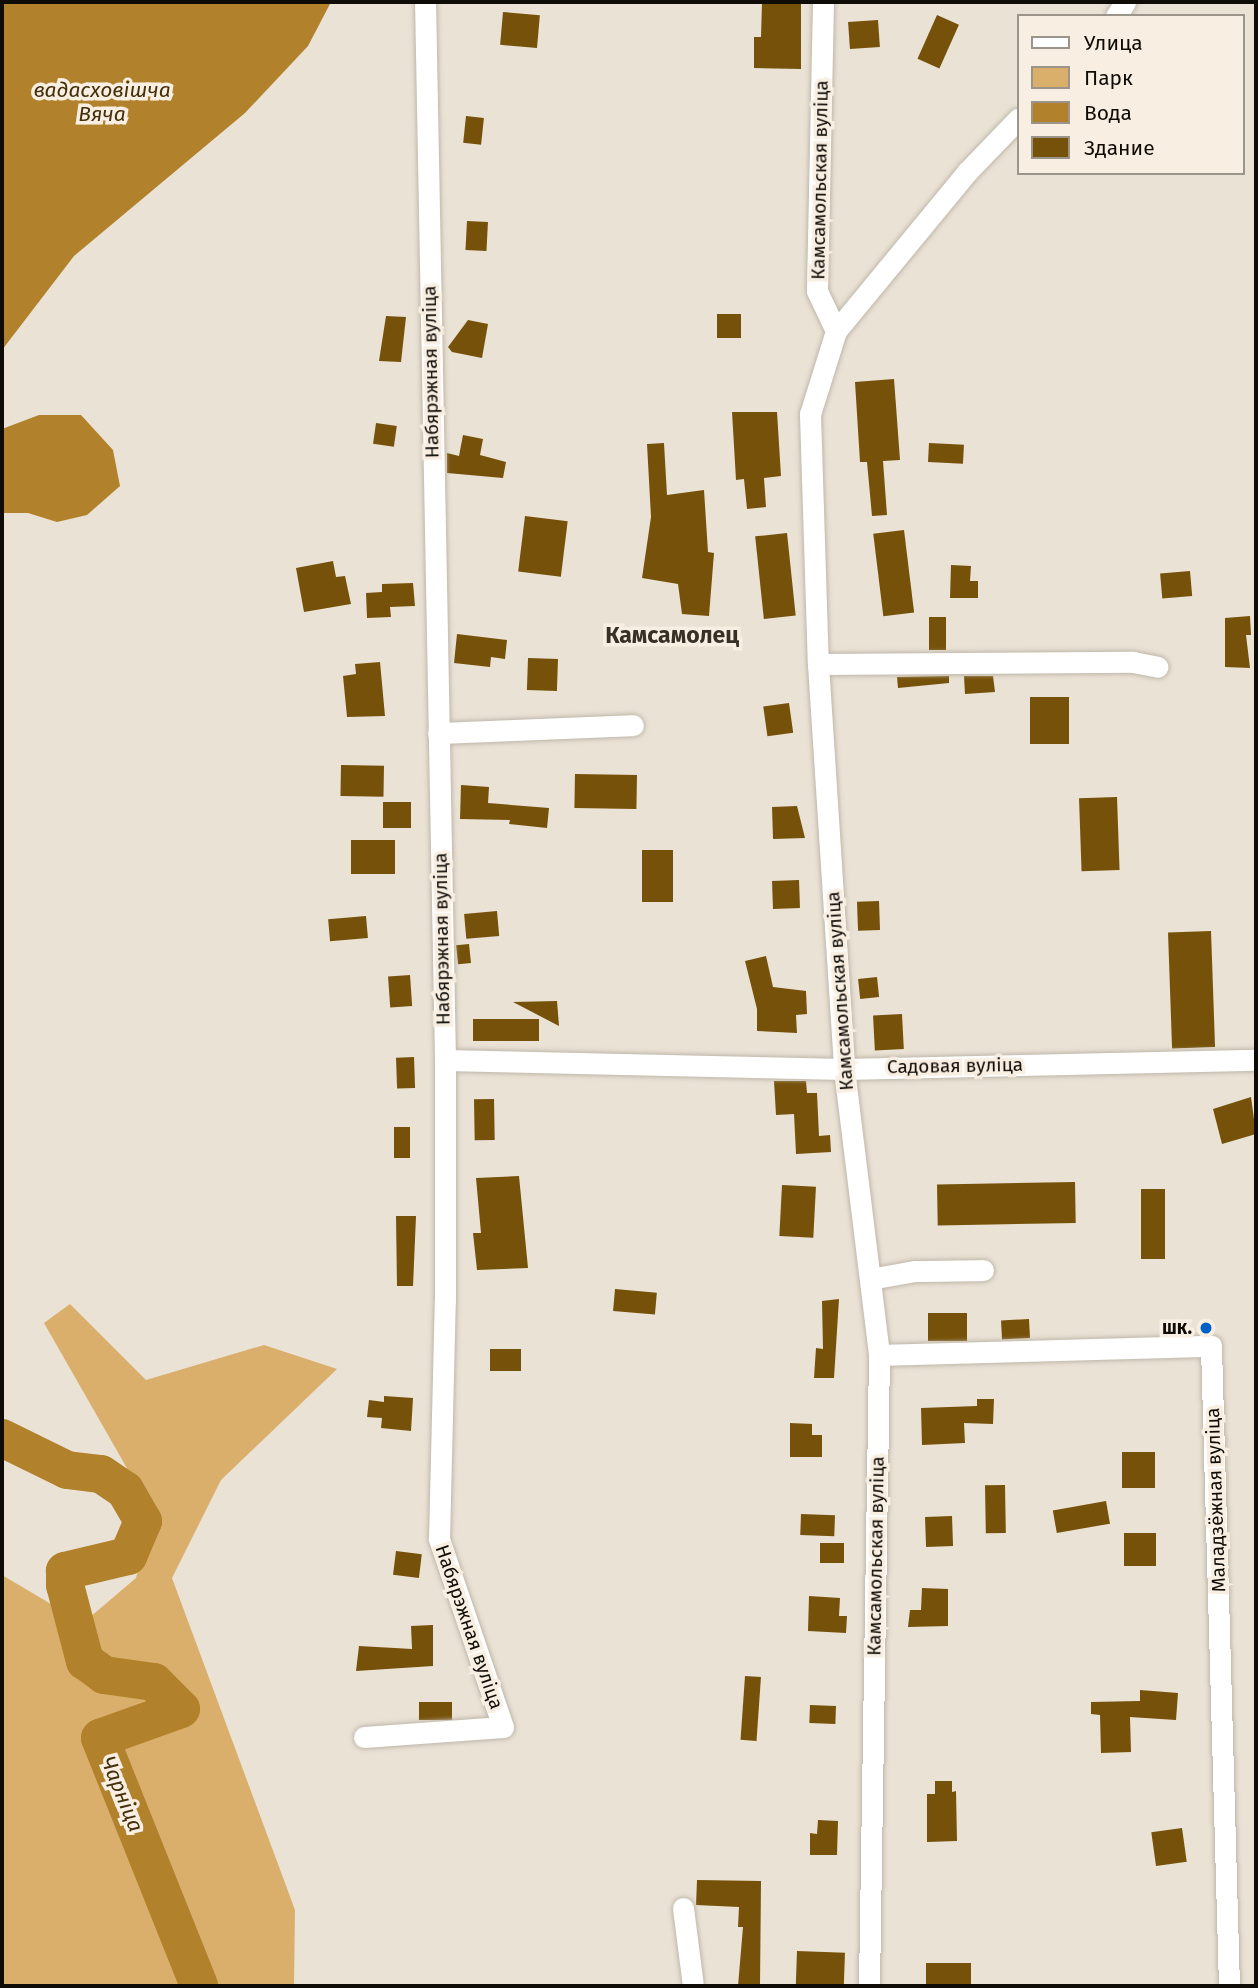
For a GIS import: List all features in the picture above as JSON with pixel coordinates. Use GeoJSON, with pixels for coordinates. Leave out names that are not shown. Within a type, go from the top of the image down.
{"type":"FeatureCollection","features":[{"type":"Feature","properties":{"kind":"street","name":"Набярэжная вуліца"},"geometry":{"type":"LineString","coordinates":[[364,1737],[503,1727],[439,1539],[445,1300],[445,1060],[425,2]]}},
{"type":"Feature","properties":{"kind":"street","name":"Камсамольская вуліца"},"geometry":{"type":"LineString","coordinates":[[823,2],[817,292],[836,331],[810,414],[818,664],[844,1069],[879,1355],[869,1986]]}},
{"type":"Feature","properties":{"kind":"street"},"geometry":{"type":"LineString","coordinates":[[836,331],[967,172],[1016,121]]}},
{"type":"Feature","properties":{"kind":"street"},"geometry":{"type":"LineString","coordinates":[[818,664],[1133,662],[1158,667]]}},
{"type":"Feature","properties":{"kind":"street"},"geometry":{"type":"LineString","coordinates":[[438,733],[633,724]]}},
{"type":"Feature","properties":{"kind":"street","name":"Садовая вуліца"},"geometry":{"type":"LineString","coordinates":[[445,1060],[844,1069],[1256,1059]]}},
{"type":"Feature","properties":{"kind":"street"},"geometry":{"type":"LineString","coordinates":[[870,1279],[915,1271],[983,1270]]}},
{"type":"Feature","properties":{"kind":"street","name":"Маладзёжная вуліца"},"geometry":{"type":"LineString","coordinates":[[879,1355],[1212,1346],[1229,1986]]}},
{"type":"Feature","properties":{"kind":"street"},"geometry":{"type":"LineString","coordinates":[[682,1908],[693,1986]]}},
{"type":"Feature","properties":{"kind":"green space"},"geometry":{"type":"Polygon","coordinates":[[[70,1304],[146,1380],[264,1345],[337,1369],[221,1480],[172,1578],[295,1910],[294,1986],[2,1986],[2,1575],[83,1623],[136,1578],[152,1512],[44,1323],[70,1304]]]}},
{"type":"Feature","properties":{"kind":"water","name":"вадасховішча Вяча"},"geometry":{"type":"Polygon","coordinates":[[[2,2],[331,2],[308,46],[245,113],[74,256],[2,350],[2,2]]]}},
{"type":"Feature","properties":{"kind":"water"},"geometry":{"type":"Polygon","coordinates":[[[39,415],[81,415],[113,450],[120,486],[87,515],[57,522],[28,513],[2,513],[2,429],[39,415]]]}},
{"type":"Feature","properties":{"kind":"building"},"geometry":{"type":"Polygon","coordinates":[[[762,2],[801,2],[801,69],[754,68],[754,37],[761,37],[762,2]]]}},
{"type":"Feature","properties":{"kind":"building"},"geometry":{"type":"Polygon","coordinates":[[[503,12],[540,15],[537,48],[500,45],[503,12]]]}},
{"type":"Feature","properties":{"kind":"building"},"geometry":{"type":"Polygon","coordinates":[[[937,15],[959,25],[939,69],[917,59],[937,15]]]}},
{"type":"Feature","properties":{"kind":"building"},"geometry":{"type":"Polygon","coordinates":[[[878,20],[880,47],[850,49],[848,22],[878,20]]]}},
{"type":"Feature","properties":{"kind":"building"},"geometry":{"type":"Polygon","coordinates":[[[466,116],[484,118],[481,145],[463,143],[466,116]]]}},
{"type":"Feature","properties":{"kind":"building"},"geometry":{"type":"Polygon","coordinates":[[[467,221],[488,222],[486,251],[465,250],[467,221]]]}},
{"type":"Feature","properties":{"kind":"building"},"geometry":{"type":"Polygon","coordinates":[[[717,314],[741,314],[741,338],[717,338],[717,314]]]}},
{"type":"Feature","properties":{"kind":"building"},"geometry":{"type":"Polygon","coordinates":[[[386,316],[406,317],[401,362],[379,361],[386,316]]]}},
{"type":"Feature","properties":{"kind":"building"},"geometry":{"type":"Polygon","coordinates":[[[468,320],[488,324],[482,358],[452,352],[448,347],[468,320]]]}},
{"type":"Feature","properties":{"kind":"building"},"geometry":{"type":"Polygon","coordinates":[[[894,379],[900,460],[883,461],[887,515],[872,516],[867,462],[860,462],[855,382],[894,379]]]}},
{"type":"Feature","properties":{"kind":"building"},"geometry":{"type":"Polygon","coordinates":[[[732,412],[777,412],[781,476],[764,478],[766,507],[747,509],[744,479],[736,480],[732,412]]]}},
{"type":"Feature","properties":{"kind":"building"},"geometry":{"type":"Polygon","coordinates":[[[376,423],[397,426],[394,447],[373,444],[376,423]]]}},
{"type":"Feature","properties":{"kind":"building"},"geometry":{"type":"Polygon","coordinates":[[[463,435],[483,439],[480,455],[506,462],[503,478],[447,473],[447,453],[459,456],[463,435]]]}},
{"type":"Feature","properties":{"kind":"building"},"geometry":{"type":"Polygon","coordinates":[[[664,443],[667,495],[704,490],[708,552],[714,553],[709,616],[682,614],[678,584],[642,578],[651,517],[647,444],[664,443]]]}},
{"type":"Feature","properties":{"kind":"building"},"geometry":{"type":"Polygon","coordinates":[[[929,443],[964,445],[963,464],[928,462],[929,443]]]}},
{"type":"Feature","properties":{"kind":"building"},"geometry":{"type":"Polygon","coordinates":[[[525,516],[568,521],[561,577],[518,572],[525,516]]]}},
{"type":"Feature","properties":{"kind":"building"},"geometry":{"type":"Polygon","coordinates":[[[904,530],[914,612],[883,616],[873,534],[904,530]]]}},
{"type":"Feature","properties":{"kind":"building"},"geometry":{"type":"Polygon","coordinates":[[[787,533],[796,616],[764,619],[755,536],[787,533]]]}},
{"type":"Feature","properties":{"kind":"building"},"geometry":{"type":"Polygon","coordinates":[[[333,561],[336,577],[345,576],[351,604],[304,612],[296,568],[333,561]]]}},
{"type":"Feature","properties":{"kind":"building"},"geometry":{"type":"Polygon","coordinates":[[[951,565],[971,566],[970,581],[978,581],[978,598],[950,598],[951,565]]]}},
{"type":"Feature","properties":{"kind":"building"},"geometry":{"type":"Polygon","coordinates":[[[1190,571],[1192,596],[1162,599],[1160,574],[1190,571]]]}},
{"type":"Feature","properties":{"kind":"building"},"geometry":{"type":"Polygon","coordinates":[[[413,583],[415,606],[390,607],[391,617],[367,618],[366,593],[382,592],[382,584],[413,583]]]}},
{"type":"Feature","properties":{"kind":"building"},"geometry":{"type":"Polygon","coordinates":[[[1250,616],[1251,635],[1246,635],[1250,668],[1225,667],[1225,618],[1250,616]]]}},
{"type":"Feature","properties":{"kind":"building"},"geometry":{"type":"Polygon","coordinates":[[[929,617],[946,617],[946,650],[929,650],[929,617]]]}},
{"type":"Feature","properties":{"kind":"building"},"geometry":{"type":"Polygon","coordinates":[[[457,634],[507,640],[505,659],[491,657],[490,667],[454,663],[457,634]]]}},
{"type":"Feature","properties":{"kind":"building"},"geometry":{"type":"Polygon","coordinates":[[[528,658],[558,659],[557,691],[527,690],[528,658]]]}},
{"type":"Feature","properties":{"kind":"building"},"geometry":{"type":"Polygon","coordinates":[[[380,662],[385,716],[347,717],[343,676],[356,674],[355,664],[380,662]]]}},
{"type":"Feature","properties":{"kind":"building"},"geometry":{"type":"Polygon","coordinates":[[[949,676],[949,683],[898,688],[897,677],[949,676]]]}},
{"type":"Feature","properties":{"kind":"building"},"geometry":{"type":"Polygon","coordinates":[[[964,676],[993,676],[995,692],[965,694],[964,676]]]}},
{"type":"Feature","properties":{"kind":"building"},"geometry":{"type":"Polygon","coordinates":[[[1030,697],[1069,697],[1069,744],[1030,744],[1030,697]]]}},
{"type":"Feature","properties":{"kind":"building"},"geometry":{"type":"Polygon","coordinates":[[[789,703],[793,733],[767,736],[763,707],[789,703]]]}},
{"type":"Feature","properties":{"kind":"building"},"geometry":{"type":"Polygon","coordinates":[[[341,765],[384,766],[383,797],[340,796],[341,765]]]}},
{"type":"Feature","properties":{"kind":"building"},"geometry":{"type":"Polygon","coordinates":[[[575,774],[637,775],[636,809],[574,808],[575,774]]]}},
{"type":"Feature","properties":{"kind":"building"},"geometry":{"type":"Polygon","coordinates":[[[461,785],[489,787],[488,803],[549,808],[547,828],[509,824],[510,820],[460,819],[461,785]]]}},
{"type":"Feature","properties":{"kind":"building"},"geometry":{"type":"Polygon","coordinates":[[[1117,797],[1120,870],[1082,871],[1079,798],[1117,797]]]}},
{"type":"Feature","properties":{"kind":"building"},"geometry":{"type":"Polygon","coordinates":[[[383,802],[411,802],[411,828],[383,828],[383,802]]]}},
{"type":"Feature","properties":{"kind":"building"},"geometry":{"type":"Polygon","coordinates":[[[797,806],[805,838],[773,839],[772,807],[797,806]]]}},
{"type":"Feature","properties":{"kind":"building"},"geometry":{"type":"Polygon","coordinates":[[[351,840],[395,840],[395,874],[351,874],[351,840]]]}},
{"type":"Feature","properties":{"kind":"building"},"geometry":{"type":"Polygon","coordinates":[[[642,850],[673,850],[673,902],[642,902],[642,850]]]}},
{"type":"Feature","properties":{"kind":"building"},"geometry":{"type":"Polygon","coordinates":[[[799,880],[800,908],[773,909],[772,881],[799,880]]]}},
{"type":"Feature","properties":{"kind":"building"},"geometry":{"type":"Polygon","coordinates":[[[879,901],[880,930],[858,931],[857,902],[879,901]]]}},
{"type":"Feature","properties":{"kind":"building"},"geometry":{"type":"Polygon","coordinates":[[[497,911],[499,936],[466,939],[464,914],[497,911]]]}},
{"type":"Feature","properties":{"kind":"building"},"geometry":{"type":"Polygon","coordinates":[[[366,916],[368,938],[330,941],[328,919],[366,916]]]}},
{"type":"Feature","properties":{"kind":"building"},"geometry":{"type":"Polygon","coordinates":[[[1211,931],[1215,1047],[1172,1048],[1168,933],[1211,931]]]}},
{"type":"Feature","properties":{"kind":"building"},"geometry":{"type":"Polygon","coordinates":[[[469,944],[471,963],[458,964],[456,945],[469,944]]]}},
{"type":"Feature","properties":{"kind":"building"},"geometry":{"type":"Polygon","coordinates":[[[766,956],[773,987],[806,991],[807,1014],[796,1015],[797,1033],[757,1031],[757,1009],[745,961],[766,956]]]}},
{"type":"Feature","properties":{"kind":"building"},"geometry":{"type":"Polygon","coordinates":[[[410,975],[412,1006],[390,1007],[388,977],[410,975]]]}},
{"type":"Feature","properties":{"kind":"building"},"geometry":{"type":"Polygon","coordinates":[[[877,977],[879,997],[860,999],[858,979],[877,977]]]}},
{"type":"Feature","properties":{"kind":"building"},"geometry":{"type":"Polygon","coordinates":[[[557,1001],[559,1026],[513,1002],[557,1001]]]}},
{"type":"Feature","properties":{"kind":"building"},"geometry":{"type":"Polygon","coordinates":[[[902,1014],[904,1049],[875,1050],[873,1016],[902,1014]]]}},
{"type":"Feature","properties":{"kind":"building"},"geometry":{"type":"Polygon","coordinates":[[[473,1019],[539,1019],[539,1041],[473,1041],[473,1019]]]}},
{"type":"Feature","properties":{"kind":"building"},"geometry":{"type":"Polygon","coordinates":[[[414,1057],[415,1088],[397,1089],[396,1058],[414,1057]]]}},
{"type":"Feature","properties":{"kind":"building"},"geometry":{"type":"Polygon","coordinates":[[[774,1081],[806,1081],[807,1093],[817,1093],[819,1136],[830,1135],[831,1152],[796,1154],[794,1114],[776,1115],[774,1081]]]}},
{"type":"Feature","properties":{"kind":"building"},"geometry":{"type":"Polygon","coordinates":[[[1251,1097],[1256,1134],[1222,1144],[1213,1109],[1251,1097]]]}},
{"type":"Feature","properties":{"kind":"building"},"geometry":{"type":"Polygon","coordinates":[[[474,1099],[494,1099],[495,1140],[475,1140],[474,1099]]]}},
{"type":"Feature","properties":{"kind":"building"},"geometry":{"type":"Polygon","coordinates":[[[394,1127],[410,1127],[410,1158],[394,1158],[394,1127]]]}},
{"type":"Feature","properties":{"kind":"building"},"geometry":{"type":"Polygon","coordinates":[[[519,1176],[528,1268],[477,1270],[473,1233],[481,1233],[476,1178],[519,1176]]]}},
{"type":"Feature","properties":{"kind":"building"},"geometry":{"type":"Polygon","coordinates":[[[1075,1182],[1076,1223],[938,1225],[937,1184],[1075,1182]]]}},
{"type":"Feature","properties":{"kind":"building"},"geometry":{"type":"Polygon","coordinates":[[[782,1185],[816,1187],[813,1238],[779,1236],[782,1185]]]}},
{"type":"Feature","properties":{"kind":"building"},"geometry":{"type":"Polygon","coordinates":[[[1141,1189],[1165,1189],[1165,1259],[1141,1259],[1141,1189]]]}},
{"type":"Feature","properties":{"kind":"building"},"geometry":{"type":"Polygon","coordinates":[[[396,1216],[416,1216],[413,1286],[397,1286],[396,1216]]]}},
{"type":"Feature","properties":{"kind":"building"},"geometry":{"type":"Polygon","coordinates":[[[615,1289],[657,1293],[655,1315],[613,1311],[615,1289]]]}},
{"type":"Feature","properties":{"kind":"building"},"geometry":{"type":"Polygon","coordinates":[[[839,1299],[834,1378],[814,1378],[816,1348],[823,1349],[822,1301],[839,1299]]]}},
{"type":"Feature","properties":{"kind":"building"},"geometry":{"type":"Polygon","coordinates":[[[928,1313],[967,1313],[967,1341],[928,1341],[928,1313]]]}},
{"type":"Feature","properties":{"kind":"building"},"geometry":{"type":"Polygon","coordinates":[[[1029,1319],[1030,1338],[1002,1339],[1001,1320],[1029,1319]]]}},
{"type":"Feature","properties":{"kind":"building"},"geometry":{"type":"Polygon","coordinates":[[[490,1349],[521,1349],[521,1371],[490,1371],[490,1349]]]}},
{"type":"Feature","properties":{"kind":"building"},"geometry":{"type":"Polygon","coordinates":[[[384,1396],[413,1398],[411,1431],[381,1428],[382,1418],[367,1417],[369,1400],[384,1402],[384,1396]]]}},
{"type":"Feature","properties":{"kind":"building"},"geometry":{"type":"Polygon","coordinates":[[[977,1399],[994,1399],[993,1424],[964,1423],[965,1443],[922,1445],[921,1408],[977,1406],[977,1399]]]}},
{"type":"Feature","properties":{"kind":"building"},"geometry":{"type":"Polygon","coordinates":[[[790,1423],[812,1424],[812,1435],[822,1435],[822,1457],[790,1457],[790,1423]]]}},
{"type":"Feature","properties":{"kind":"building"},"geometry":{"type":"Polygon","coordinates":[[[1122,1452],[1155,1452],[1155,1488],[1122,1488],[1122,1452]]]}},
{"type":"Feature","properties":{"kind":"building"},"geometry":{"type":"Polygon","coordinates":[[[985,1485],[1005,1485],[1006,1533],[986,1533],[985,1485]]]}},
{"type":"Feature","properties":{"kind":"building"},"geometry":{"type":"Polygon","coordinates":[[[1106,1501],[1110,1524],[1057,1533],[1053,1510],[1106,1501]]]}},
{"type":"Feature","properties":{"kind":"building"},"geometry":{"type":"Polygon","coordinates":[[[801,1514],[835,1515],[834,1536],[800,1535],[801,1514]]]}},
{"type":"Feature","properties":{"kind":"building"},"geometry":{"type":"Polygon","coordinates":[[[952,1516],[953,1546],[926,1547],[925,1517],[952,1516]]]}},
{"type":"Feature","properties":{"kind":"building"},"geometry":{"type":"Polygon","coordinates":[[[1124,1533],[1156,1533],[1156,1566],[1124,1566],[1124,1533]]]}},
{"type":"Feature","properties":{"kind":"building"},"geometry":{"type":"Polygon","coordinates":[[[820,1543],[844,1543],[844,1563],[820,1563],[820,1543]]]}},
{"type":"Feature","properties":{"kind":"building"},"geometry":{"type":"Polygon","coordinates":[[[396,1551],[422,1554],[419,1578],[393,1575],[396,1551]]]}},
{"type":"Feature","properties":{"kind":"building"},"geometry":{"type":"Polygon","coordinates":[[[922,1588],[948,1589],[948,1626],[908,1627],[910,1610],[921,1610],[922,1588]]]}},
{"type":"Feature","properties":{"kind":"building"},"geometry":{"type":"Polygon","coordinates":[[[809,1596],[840,1598],[839,1616],[847,1616],[846,1633],[808,1631],[809,1596]]]}},
{"type":"Feature","properties":{"kind":"building"},"geometry":{"type":"Polygon","coordinates":[[[433,1625],[433,1666],[356,1671],[359,1646],[412,1649],[411,1626],[433,1625]]]}},
{"type":"Feature","properties":{"kind":"building"},"geometry":{"type":"Polygon","coordinates":[[[745,1676],[761,1677],[756,1741],[741,1740],[745,1676]]]}},
{"type":"Feature","properties":{"kind":"building"},"geometry":{"type":"Polygon","coordinates":[[[1140,1690],[1178,1693],[1176,1720],[1130,1717],[1131,1752],[1101,1753],[1100,1715],[1091,1714],[1091,1702],[1140,1701],[1140,1690]]]}},
{"type":"Feature","properties":{"kind":"building"},"geometry":{"type":"Polygon","coordinates":[[[419,1702],[452,1702],[452,1720],[419,1720],[419,1702]]]}},
{"type":"Feature","properties":{"kind":"building"},"geometry":{"type":"Polygon","coordinates":[[[810,1705],[836,1706],[835,1724],[809,1723],[810,1705]]]}},
{"type":"Feature","properties":{"kind":"building"},"geometry":{"type":"Polygon","coordinates":[[[935,1781],[952,1781],[952,1792],[956,1791],[957,1841],[927,1842],[927,1794],[935,1794],[935,1781]]]}},
{"type":"Feature","properties":{"kind":"building"},"geometry":{"type":"Polygon","coordinates":[[[818,1820],[838,1821],[837,1855],[810,1855],[810,1833],[817,1834],[818,1820]]]}},
{"type":"Feature","properties":{"kind":"building"},"geometry":{"type":"Polygon","coordinates":[[[1182,1828],[1187,1862],[1156,1866],[1151,1832],[1182,1828]]]}},
{"type":"Feature","properties":{"kind":"building"},"geometry":{"type":"Polygon","coordinates":[[[697,1880],[761,1881],[760,1986],[738,1986],[743,1927],[738,1927],[739,1907],[696,1905],[697,1880]]]}},
{"type":"Feature","properties":{"kind":"building"},"geometry":{"type":"Polygon","coordinates":[[[797,1951],[845,1953],[844,1986],[796,1984],[797,1951]]]}},
{"type":"Feature","properties":{"kind":"building"},"geometry":{"type":"Polygon","coordinates":[[[926,1963],[971,1963],[971,1986],[926,1986],[926,1963]]]}},
{"type":"Feature","properties":{"kind":"waterway","name":"Чарніца"},"geometry":{"type":"LineString","coordinates":[[2,1438],[67,1470],[101,1474],[125,1490],[143,1521],[128,1556],[65,1571],[65,1585],[85,1661],[104,1675],[154,1682],[181,1709],[100,1738],[199,1986]]}},
{"type":"Feature","properties":{"kind":"place","name":"шк."},"geometry":{"type":"Point","coordinates":[1206,1328]}},
{"type":"Feature","properties":{"kind":"district","name":"Камсамолец"},"geometry":{"type":"Point","coordinates":[672,635]}}]}
